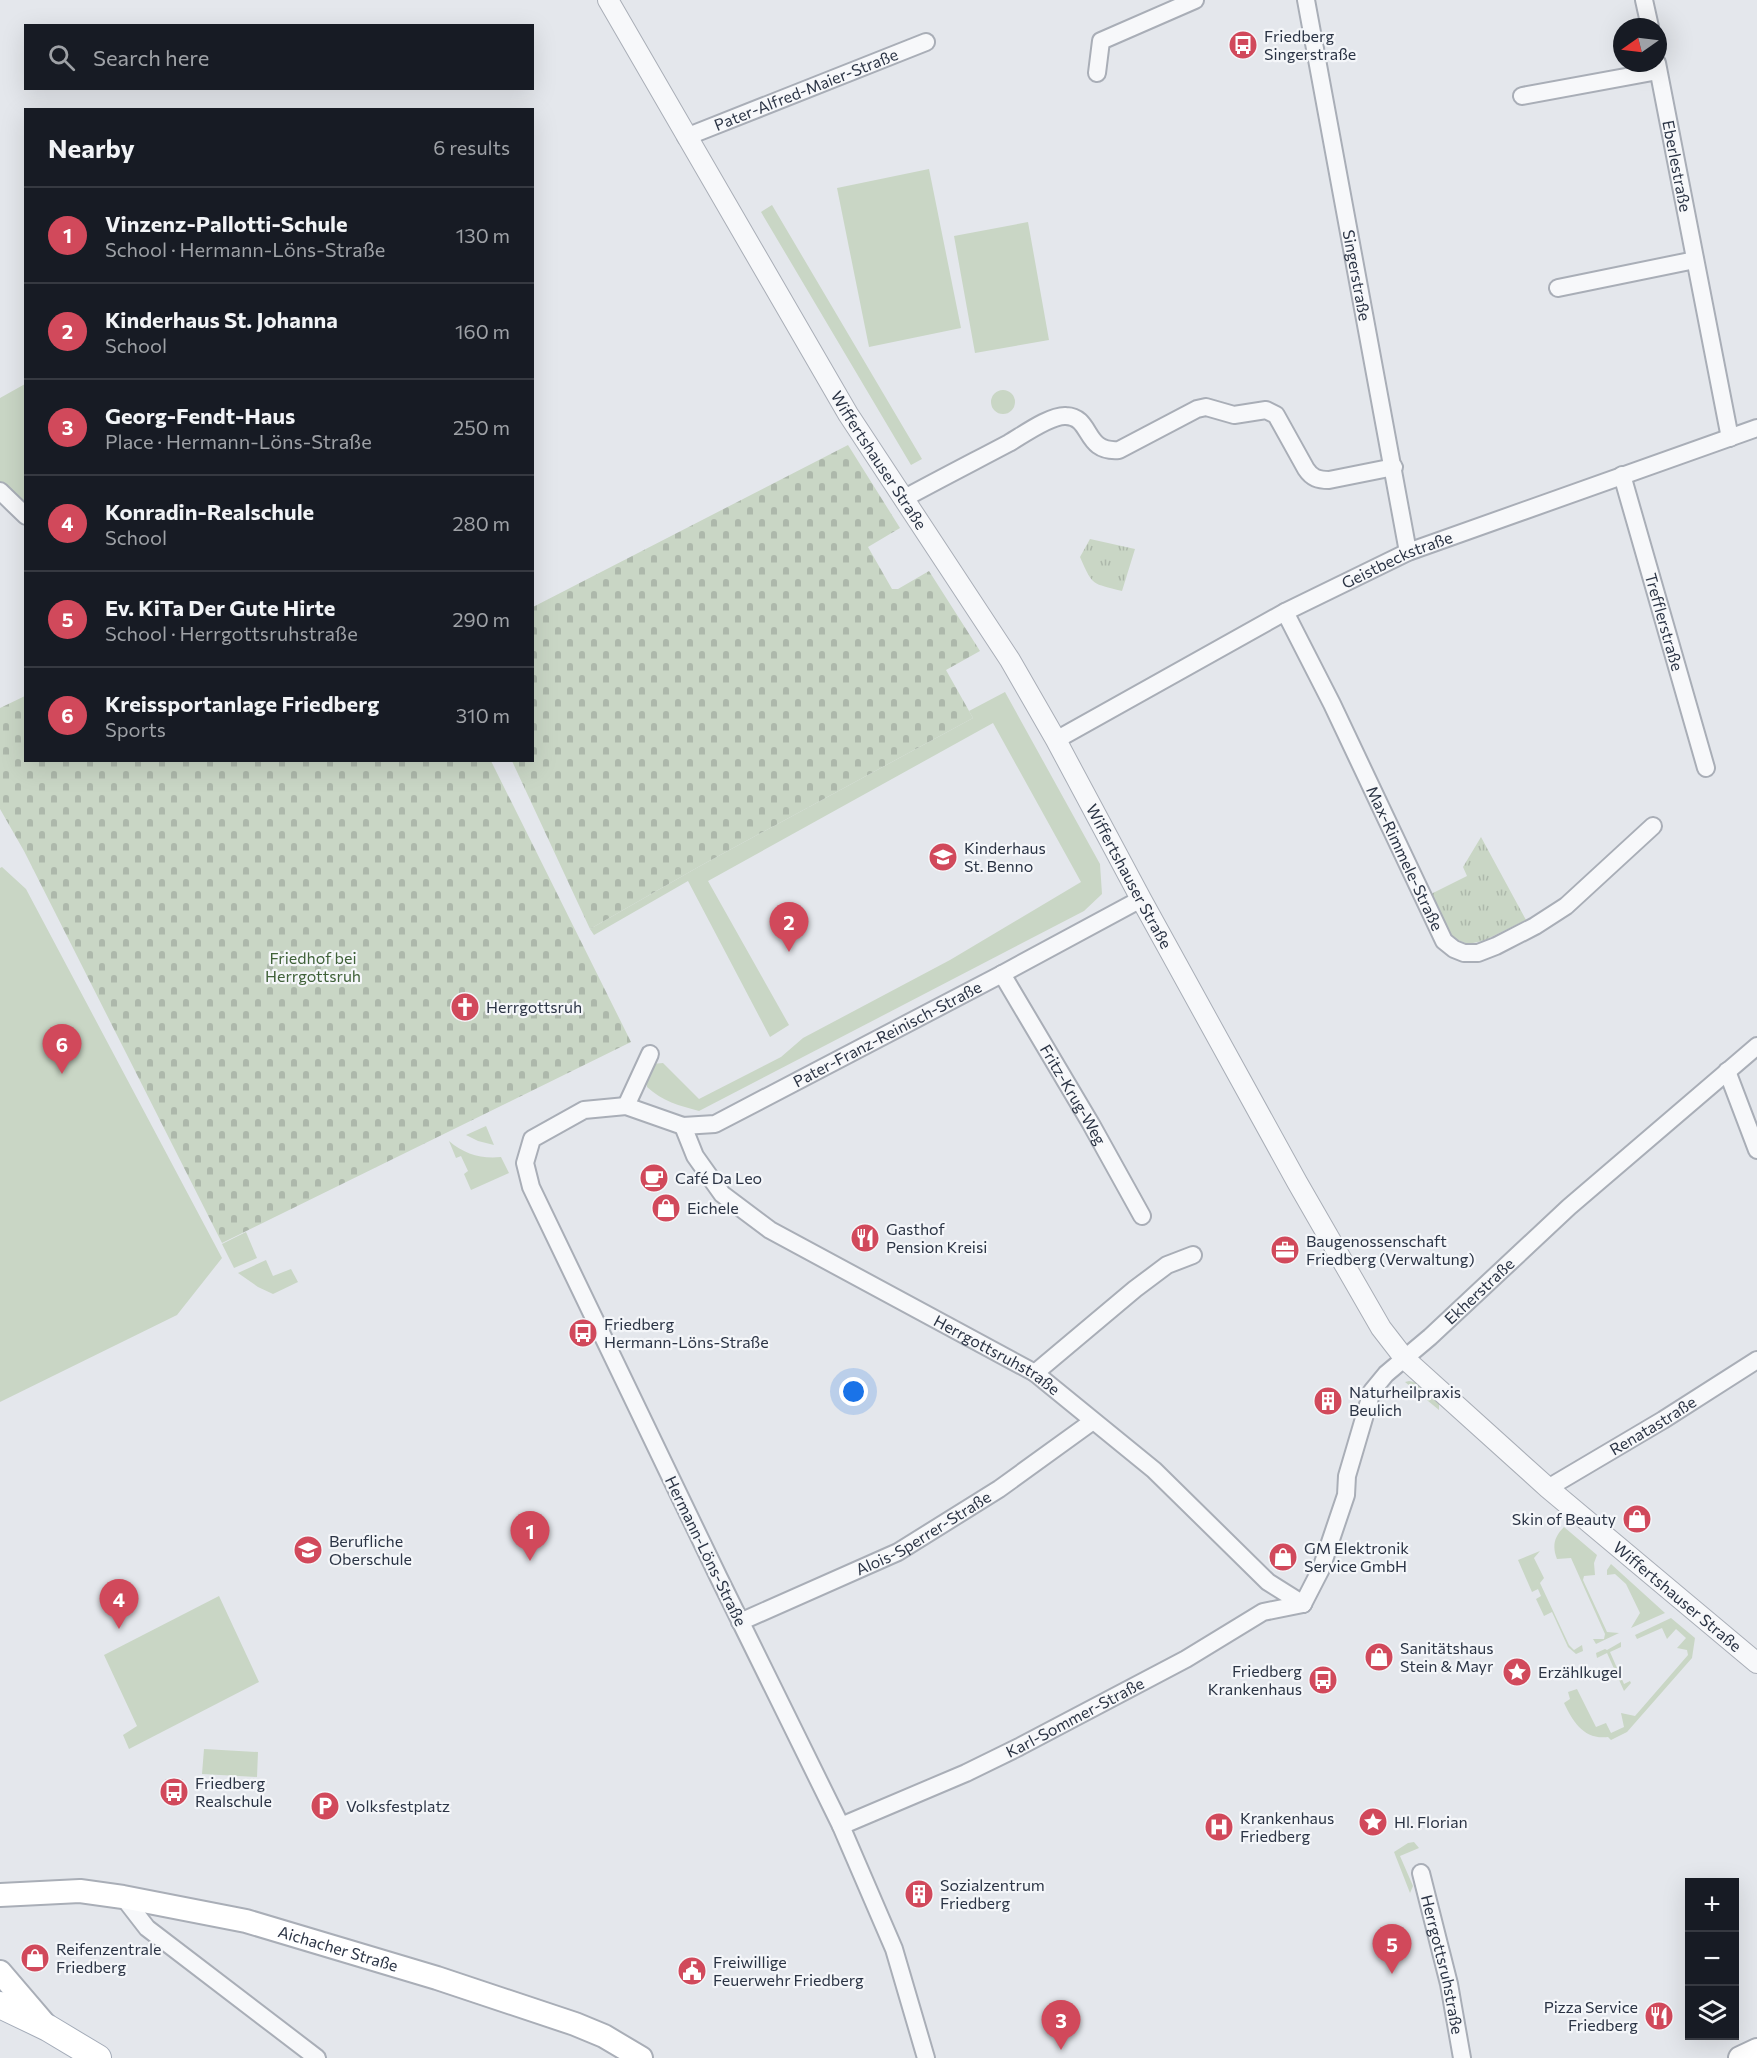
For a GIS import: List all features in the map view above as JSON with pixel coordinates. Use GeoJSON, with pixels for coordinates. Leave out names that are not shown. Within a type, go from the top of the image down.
{"type":"FeatureCollection","features":[{"type":"Feature","properties":{"kind":"main road","name":"Aichacher Straße"},"geometry":{"type":"LineString","coordinates":[[0,1907],[10,1894],[80,1892],[123,1897],[246,1921],[437,1978],[575,2024],[604,2036],[642,2058]]}},
{"type":"Feature","properties":{"kind":"main road"},"geometry":{"type":"LineString","coordinates":[[0,1972],[48,2028]]}},
{"type":"Feature","properties":{"kind":"main road"},"geometry":{"type":"LineString","coordinates":[[0,2006],[48,2028],[98,2058]]}},
{"type":"Feature","properties":{"kind":"main road"},"geometry":{"type":"LineString","coordinates":[[1740,2058],[1757,2050]]}},
{"type":"Feature","properties":{"kind":"street","name":"Wiffertshauser Straße"},"geometry":{"type":"LineString","coordinates":[[608,0],[848,414],[994,634],[1056,740],[1141,899],[1381,1328],[1405,1359],[1548,1488],[1757,1662]]}},
{"type":"Feature","properties":{"kind":"street"},"geometry":{"type":"LineString","coordinates":[[1097,73],[1101,41],[1195,0]]}},
{"type":"Feature","properties":{"kind":"street","name":"Singerstraße"},"geometry":{"type":"LineString","coordinates":[[1306,0],[1408,552]]}},
{"type":"Feature","properties":{"kind":"street"},"geometry":{"type":"LineString","coordinates":[[1644,0],[1648,18]]}},
{"type":"Feature","properties":{"kind":"street","name":"Pater-Alfred-Maier-Straße"},"geometry":{"type":"LineString","coordinates":[[686,137],[926,42]]}},
{"type":"Feature","properties":{"kind":"street","name":"Eberlestraße"},"geometry":{"type":"LineString","coordinates":[[1521,96],[1634,72]]}},
{"type":"Feature","properties":{"kind":"street","name":"Eberlestraße"},"geometry":{"type":"LineString","coordinates":[[1658,72],[1730,438]]}},
{"type":"Feature","properties":{"kind":"street"},"geometry":{"type":"LineString","coordinates":[[1558,288],[1695,260]]}},
{"type":"Feature","properties":{"kind":"street"},"geometry":{"type":"LineString","coordinates":[[903,499],[1062,415],[1074,416],[1082,423],[1096,445],[1110,451],[1119,450],[1197,409],[1206,407],[1234,415],[1266,410],[1276,415],[1306,469],[1318,480],[1329,480],[1394,467]]}},
{"type":"Feature","properties":{"kind":"street","name":"Geistbeckstraße"},"geometry":{"type":"LineString","coordinates":[[1056,740],[1285,612],[1408,552],[1757,428]]}},
{"type":"Feature","properties":{"kind":"street","name":"Trefflerstraße"},"geometry":{"type":"LineString","coordinates":[[1622,475],[1706,768]]}},
{"type":"Feature","properties":{"kind":"street"},"geometry":{"type":"LineString","coordinates":[[0,491],[24,514]]}},
{"type":"Feature","properties":{"kind":"street","name":"Max-Rimmele-Straße"},"geometry":{"type":"LineString","coordinates":[[1285,612],[1332,704],[1444,941],[1454,949],[1464,953],[1478,953],[1534,926],[1566,906],[1653,826]]}},
{"type":"Feature","properties":{"kind":"street","name":"Pater-Franz-Reinisch-Straße"},"geometry":{"type":"LineString","coordinates":[[626,1106],[683,1126],[716,1124],[1141,899]]}},
{"type":"Feature","properties":{"kind":"street","name":"Fritz-Krug-Weg"},"geometry":{"type":"LineString","coordinates":[[1002,974],[1091,1124],[1142,1216]]}},
{"type":"Feature","properties":{"kind":"street","name":"Ekherstraße"},"geometry":{"type":"LineString","coordinates":[[1303,1604],[1321,1569],[1346,1495],[1347,1476],[1372,1390],[1386,1374],[1569,1207],[1757,1046]]}},
{"type":"Feature","properties":{"kind":"street"},"geometry":{"type":"LineString","coordinates":[[626,1106],[650,1054]]}},
{"type":"Feature","properties":{"kind":"street"},"geometry":{"type":"LineString","coordinates":[[1727,1071],[1757,1150]]}},
{"type":"Feature","properties":{"kind":"street","name":"Hermann-Löns-Straße"},"geometry":{"type":"LineString","coordinates":[[626,1106],[584,1110],[532,1139],[525,1163],[531,1187],[740,1622],[841,1826],[894,1949],[926,2058]]}},
{"type":"Feature","properties":{"kind":"street","name":"Herrgottsruhstraße"},"geometry":{"type":"LineString","coordinates":[[683,1126],[695,1156],[722,1194],[770,1230],[934,1316],[1035,1373],[1154,1470],[1268,1581],[1303,1604]]}},
{"type":"Feature","properties":{"kind":"street"},"geometry":{"type":"LineString","coordinates":[[1035,1373],[1167,1265],[1193,1256]]}},
{"type":"Feature","properties":{"kind":"street","name":"Renatastraße"},"geometry":{"type":"LineString","coordinates":[[1548,1488],[1663,1420],[1757,1360]]}},
{"type":"Feature","properties":{"kind":"street","name":"Alois-Sperrer-Straße"},"geometry":{"type":"LineString","coordinates":[[740,1622],[898,1552],[999,1489],[1094,1421]]}},
{"type":"Feature","properties":{"kind":"street","name":"Karl-Sommer-Straße"},"geometry":{"type":"LineString","coordinates":[[841,1826],[1019,1748],[1186,1659],[1263,1612],[1303,1604]]}},
{"type":"Feature","properties":{"kind":"street","name":"Herrgottsruhstraße"},"geometry":{"type":"LineString","coordinates":[[1421,1873],[1449,1984],[1462,2058]]}},
{"type":"Feature","properties":{"kind":"street"},"geometry":{"type":"LineString","coordinates":[[123,1897],[147,1928],[317,2058]]}},
{"type":"Feature","properties":{"kind":"green space"},"geometry":{"type":"Polygon","coordinates":[[[929,169],[961,328],[869,347],[837,188],[929,169]]]}},
{"type":"Feature","properties":{"kind":"green space"},"geometry":{"type":"Polygon","coordinates":[[[772,205],[922,459],[911,465],[761,212],[772,205]]]}},
{"type":"Feature","properties":{"kind":"green space"},"geometry":{"type":"Polygon","coordinates":[[[1028,222],[1049,340],[975,353],[954,236],[1028,222]]]}},
{"type":"Feature","properties":{"kind":"green space"},"geometry":{"type":"Polygon","coordinates":[[[24,385],[24,508],[0,483],[0,398],[24,385]]]}},
{"type":"Feature","properties":{"kind":"green space"},"geometry":{"type":"Polygon","coordinates":[[[1003,390],[1008,391],[1014,397],[1014,407],[1008,413],[1003,414],[998,413],[992,407],[991,402],[992,397],[998,391],[1003,390]]]}},
{"type":"Feature","properties":{"kind":"green space"},"geometry":{"type":"Polygon","coordinates":[[[848,445],[900,528],[868,547],[892,589],[898,589],[929,571],[980,651],[946,670],[973,718],[700,866],[590,929],[512,762],[534,762],[534,606],[848,445]]]}},
{"type":"Feature","properties":{"kind":"green space"},"geometry":{"type":"Polygon","coordinates":[[[1090,539],[1135,549],[1122,591],[1099,585],[1091,579],[1080,557],[1090,539]]]}},
{"type":"Feature","properties":{"kind":"green space"},"geometry":{"type":"Polygon","coordinates":[[[1005,692],[1100,864],[1102,894],[1084,911],[699,1111],[665,1099],[647,1087],[647,1077],[652,1064],[663,1063],[699,1099],[781,1057],[803,1038],[950,960],[1081,882],[993,723],[708,881],[789,1025],[770,1037],[688,881],[594,935],[590,929],[700,866],[973,718],[969,711],[1005,692]]]}},
{"type":"Feature","properties":{"kind":"green space","name":"Friedhof bei Herrgottsruh"},"geometry":{"type":"Polygon","coordinates":[[[24,696],[24,762],[491,762],[631,1042],[222,1243],[24,851],[0,809],[0,708],[24,696]]]}},
{"type":"Feature","properties":{"kind":"green space"},"geometry":{"type":"Polygon","coordinates":[[[1481,837],[1526,920],[1483,941],[1468,944],[1453,938],[1431,894],[1467,876],[1463,867],[1481,837]]]}},
{"type":"Feature","properties":{"kind":"green space"},"geometry":{"type":"Polygon","coordinates":[[[2,867],[26,889],[222,1258],[177,1315],[0,1402],[0,868],[2,867]]]}},
{"type":"Feature","properties":{"kind":"green space"},"geometry":{"type":"Polygon","coordinates":[[[486,1126],[494,1145],[466,1135],[486,1126]]]}},
{"type":"Feature","properties":{"kind":"green space"},"geometry":{"type":"Polygon","coordinates":[[[449,1141],[473,1155],[501,1157],[509,1173],[471,1190],[464,1174],[468,1171],[461,1156],[456,1158],[449,1141]]]}},
{"type":"Feature","properties":{"kind":"green space"},"geometry":{"type":"Polygon","coordinates":[[[246,1232],[257,1258],[234,1268],[222,1244],[246,1232]]]}},
{"type":"Feature","properties":{"kind":"green space"},"geometry":{"type":"Polygon","coordinates":[[[266,1260],[273,1276],[291,1269],[298,1282],[273,1294],[238,1273],[266,1260]]]}},
{"type":"Feature","properties":{"kind":"green space"},"geometry":{"type":"Polygon","coordinates":[[[1405,1382],[1415,1382],[1439,1402],[1439,1410],[1405,1382]]]}},
{"type":"Feature","properties":{"kind":"green space"},"geometry":{"type":"Polygon","coordinates":[[[1564,1527],[1597,1555],[1594,1563],[1595,1575],[1584,1576],[1583,1580],[1607,1632],[1619,1633],[1596,1644],[1593,1639],[1604,1639],[1605,1634],[1571,1558],[1557,1559],[1555,1554],[1555,1542],[1564,1527]]]}},
{"type":"Feature","properties":{"kind":"green space"},"geometry":{"type":"Polygon","coordinates":[[[1540,1551],[1534,1558],[1544,1578],[1540,1583],[1569,1645],[1574,1650],[1582,1645],[1583,1651],[1576,1654],[1568,1647],[1552,1612],[1544,1616],[1536,1599],[1541,1596],[1538,1589],[1532,1592],[1518,1560],[1540,1551]]]}},
{"type":"Feature","properties":{"kind":"green space"},"geometry":{"type":"Polygon","coordinates":[[[1611,1564],[1665,1613],[1631,1628],[1640,1613],[1626,1584],[1615,1574],[1607,1575],[1611,1564]]]}},
{"type":"Feature","properties":{"kind":"green space"},"geometry":{"type":"Polygon","coordinates":[[[219,1596],[259,1682],[129,1749],[123,1735],[137,1726],[104,1655],[219,1596]]]}},
{"type":"Feature","properties":{"kind":"green space"},"geometry":{"type":"Polygon","coordinates":[[[1671,1618],[1695,1638],[1692,1658],[1627,1732],[1611,1740],[1608,1737],[1592,1736],[1586,1733],[1571,1717],[1564,1703],[1570,1699],[1568,1692],[1577,1689],[1596,1727],[1606,1723],[1611,1733],[1624,1727],[1621,1713],[1635,1716],[1688,1655],[1687,1650],[1677,1648],[1686,1638],[1676,1629],[1667,1639],[1662,1628],[1637,1639],[1635,1635],[1671,1618]]]}},
{"type":"Feature","properties":{"kind":"green space"},"geometry":{"type":"Polygon","coordinates":[[[1621,1642],[1621,1647],[1610,1652],[1624,1684],[1630,1681],[1631,1683],[1624,1691],[1607,1653],[1597,1658],[1596,1653],[1621,1642]]]}},
{"type":"Feature","properties":{"kind":"green space"},"geometry":{"type":"Polygon","coordinates":[[[204,1749],[258,1752],[257,1777],[202,1774],[204,1749]]]}},
{"type":"Feature","properties":{"kind":"green space"},"geometry":{"type":"Polygon","coordinates":[[[1414,1842],[1419,1848],[1400,1856],[1413,1886],[1410,1893],[1394,1852],[1414,1842]]]}},
{"type":"Feature","properties":{"kind":"place","name":"Friedberg Singerstraße"},"geometry":{"type":"Point","coordinates":[1243,45]}},
{"type":"Feature","properties":{"kind":"place","name":"Kinderhaus St. Benno"},"geometry":{"type":"Point","coordinates":[943,857]}},
{"type":"Feature","properties":{"kind":"place","name":"Kinderhaus St. Johanna"},"geometry":{"type":"Point","coordinates":[789,952]}},
{"type":"Feature","properties":{"kind":"place","name":"Herrgottsruh"},"geometry":{"type":"Point","coordinates":[465,1007]}},
{"type":"Feature","properties":{"kind":"place","name":"Kreissportanlage Friedberg"},"geometry":{"type":"Point","coordinates":[62,1074]}},
{"type":"Feature","properties":{"kind":"place","name":"Café Da Leo"},"geometry":{"type":"Point","coordinates":[654,1178]}},
{"type":"Feature","properties":{"kind":"place","name":"Eichele"},"geometry":{"type":"Point","coordinates":[666,1208]}},
{"type":"Feature","properties":{"kind":"place","name":"Gasthof Pension Kreisi"},"geometry":{"type":"Point","coordinates":[865,1238]}},
{"type":"Feature","properties":{"kind":"place","name":"Baugenossenschaft Friedberg (Verwaltung)"},"geometry":{"type":"Point","coordinates":[1285,1250]}},
{"type":"Feature","properties":{"kind":"place","name":"Friedberg Hermann-Löns-Straße"},"geometry":{"type":"Point","coordinates":[583,1333]}},
{"type":"Feature","properties":{"kind":"place","name":"Naturheilpraxis Beulich"},"geometry":{"type":"Point","coordinates":[1328,1401]}},
{"type":"Feature","properties":{"kind":"place","name":"Skin of Beauty"},"geometry":{"type":"Point","coordinates":[1637,1519]}},
{"type":"Feature","properties":{"kind":"place","name":"Berufliche Oberschule"},"geometry":{"type":"Point","coordinates":[308,1550]}},
{"type":"Feature","properties":{"kind":"place","name":"GM Elektronik Service GmbH"},"geometry":{"type":"Point","coordinates":[1283,1557]}},
{"type":"Feature","properties":{"kind":"place","name":"Vinzenz-Pallotti-Schule"},"geometry":{"type":"Point","coordinates":[530,1561]}},
{"type":"Feature","properties":{"kind":"place","name":"Konradin-Realschule"},"geometry":{"type":"Point","coordinates":[119,1629]}},
{"type":"Feature","properties":{"kind":"place","name":"Sanitätshaus Stein & Mayr"},"geometry":{"type":"Point","coordinates":[1379,1657]}},
{"type":"Feature","properties":{"kind":"place","name":"Erzählkugel"},"geometry":{"type":"Point","coordinates":[1517,1672]}},
{"type":"Feature","properties":{"kind":"place","name":"Friedberg Krankenhaus"},"geometry":{"type":"Point","coordinates":[1323,1680]}},
{"type":"Feature","properties":{"kind":"place","name":"Friedberg Realschule"},"geometry":{"type":"Point","coordinates":[174,1792]}},
{"type":"Feature","properties":{"kind":"place","name":"Volksfestplatz"},"geometry":{"type":"Point","coordinates":[325,1806]}},
{"type":"Feature","properties":{"kind":"place","name":"Hl. Florian"},"geometry":{"type":"Point","coordinates":[1373,1822]}},
{"type":"Feature","properties":{"kind":"place","name":"Krankenhaus Friedberg"},"geometry":{"type":"Point","coordinates":[1219,1827]}},
{"type":"Feature","properties":{"kind":"place","name":"Sozialzentrum Friedberg"},"geometry":{"type":"Point","coordinates":[919,1894]}},
{"type":"Feature","properties":{"kind":"place","name":"Reifenzentrale Friedberg"},"geometry":{"type":"Point","coordinates":[35,1958]}},
{"type":"Feature","properties":{"kind":"place","name":"Freiwillige Feuerwehr Friedberg"},"geometry":{"type":"Point","coordinates":[692,1971]}},
{"type":"Feature","properties":{"kind":"place","name":"Ev. KiTa Der Gute Hirte"},"geometry":{"type":"Point","coordinates":[1392,1974]}},
{"type":"Feature","properties":{"kind":"place","name":"Pizza Service Friedberg"},"geometry":{"type":"Point","coordinates":[1659,2016]}},
{"type":"Feature","properties":{"kind":"place","name":"Georg-Fendt-Haus"},"geometry":{"type":"Point","coordinates":[1061,2050]}}]}
